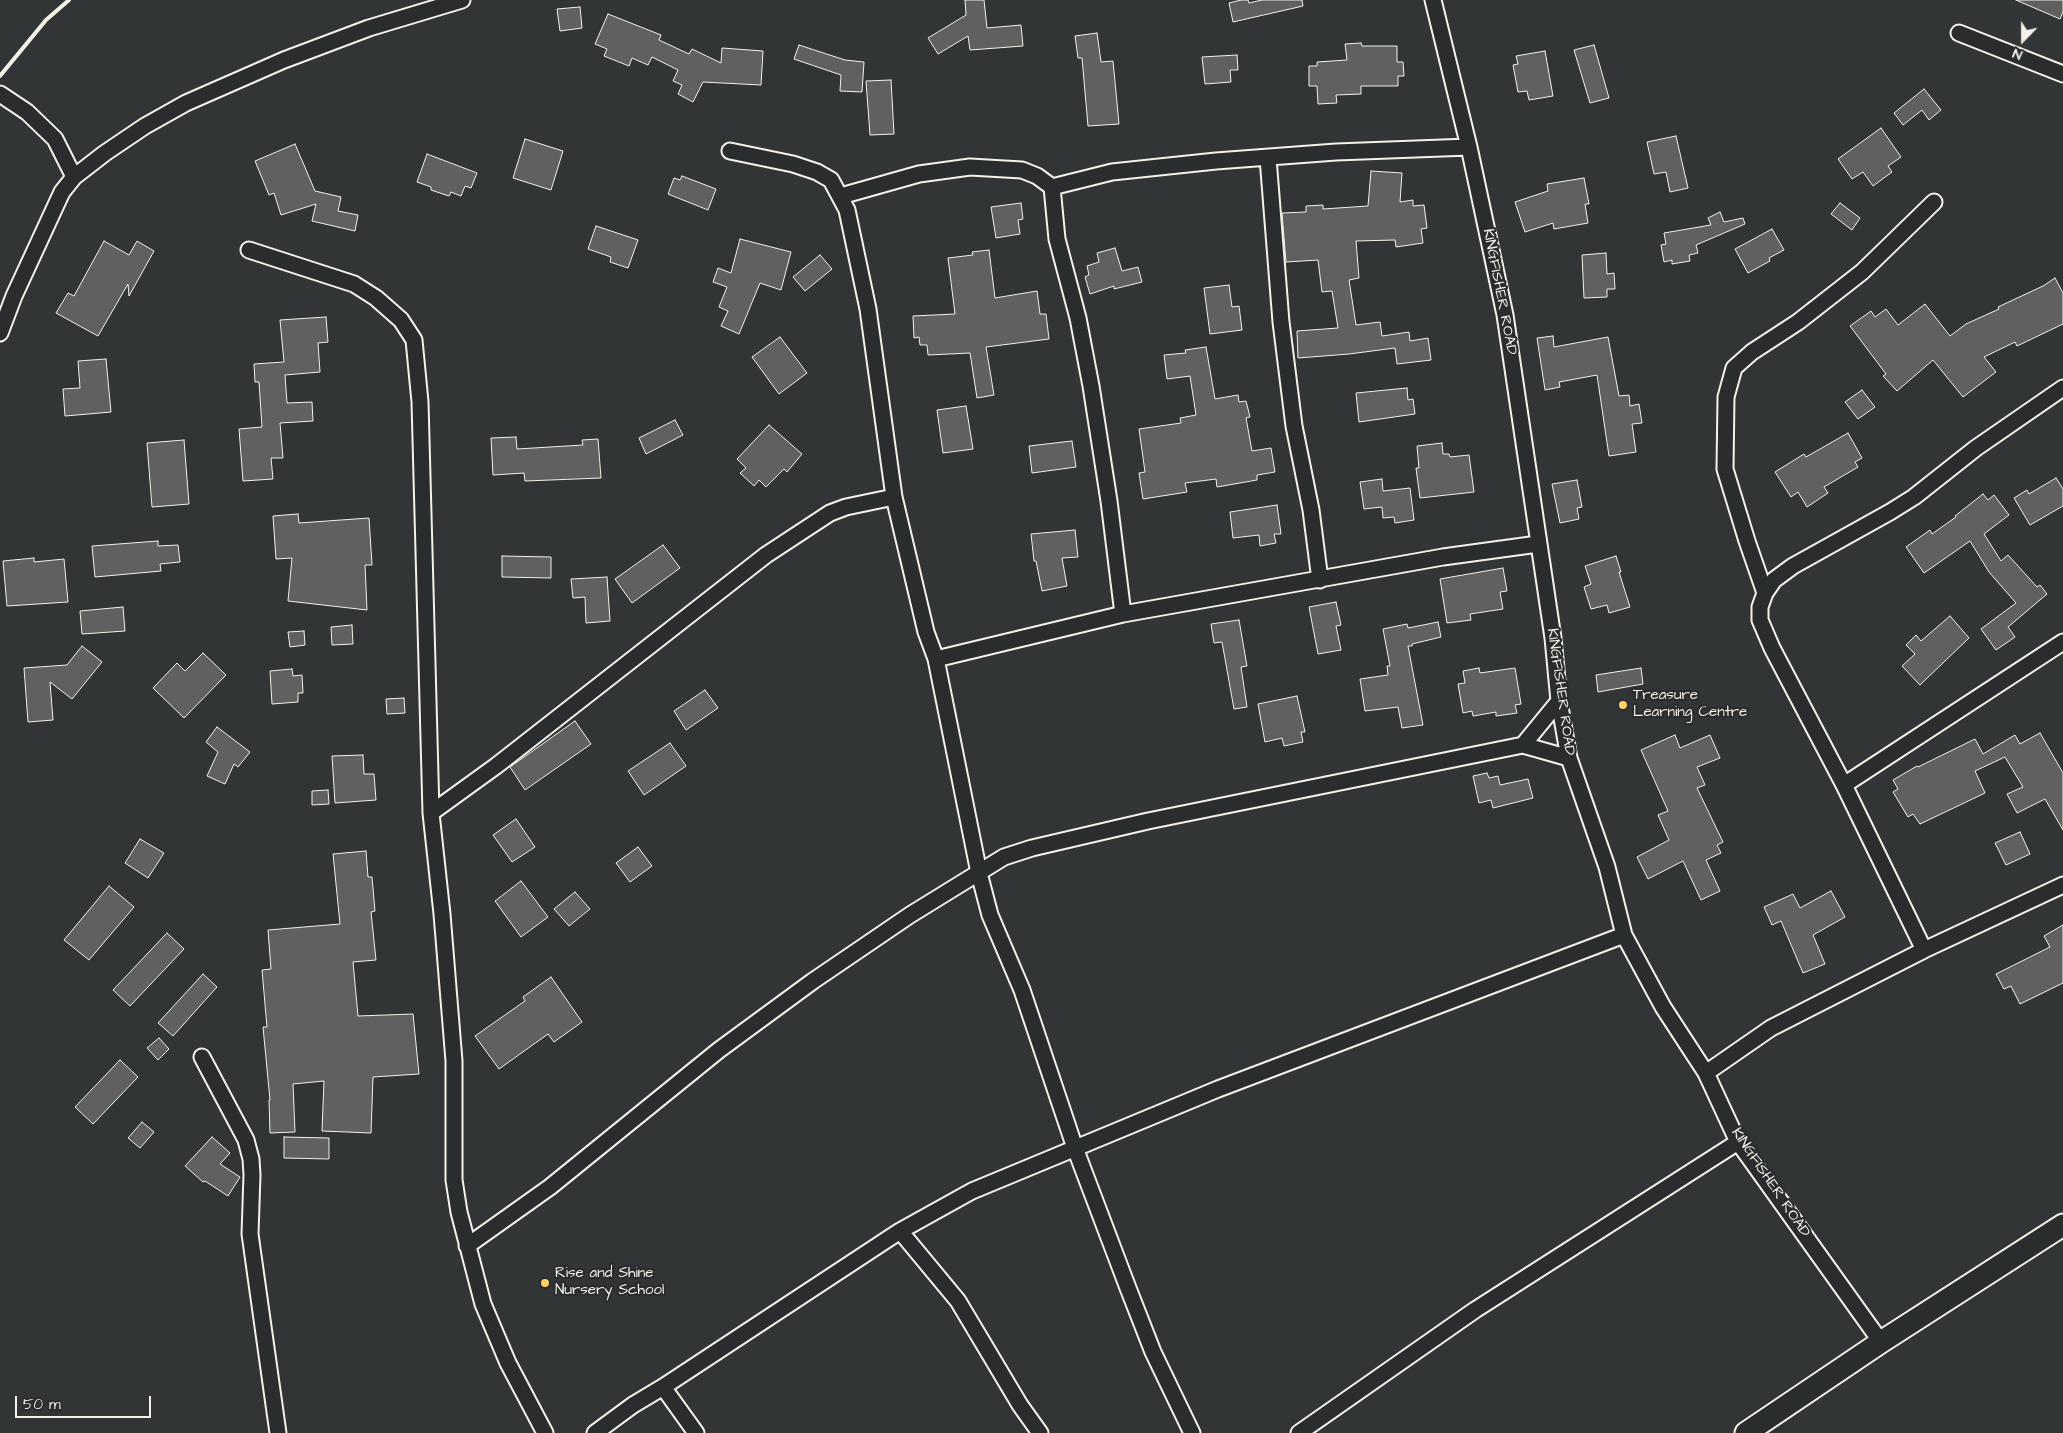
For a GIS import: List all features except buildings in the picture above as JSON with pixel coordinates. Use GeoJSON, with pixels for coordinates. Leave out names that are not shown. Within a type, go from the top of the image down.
{"type":"FeatureCollection","features":[{"type":"Feature","properties":{"kind":"main road"},"geometry":{"type":"LineString","coordinates":[[1746,1433],[1881,1342],[2063,1225]]}},
{"type":"Feature","properties":{"kind":"street"},"geometry":{"type":"LineString","coordinates":[[0,333],[14,296],[51,214],[62,192],[74,177],[145,126],[186,103],[284,60],[369,28],[462,0]]}},
{"type":"Feature","properties":{"kind":"street","name":"KINGFISHER ROAD"},"geometry":{"type":"LineString","coordinates":[[1433,0],[1469,147],[1505,315],[1553,638],[1559,702],[1569,758],[1607,868],[1624,935],[1663,1007],[1706,1073],[1738,1142],[1881,1342]]}},
{"type":"Feature","properties":{"kind":"street"},"geometry":{"type":"LineString","coordinates":[[1959,33],[2063,74]]}},
{"type":"Feature","properties":{"kind":"street"},"geometry":{"type":"LineString","coordinates":[[0,94],[26,112],[55,139],[74,177]]}},
{"type":"Feature","properties":{"kind":"street"},"geometry":{"type":"LineString","coordinates":[[840,196],[920,174],[970,167],[1022,170],[1037,176],[1052,186],[1112,172],[1216,161],[1336,152],[1469,147]]}},
{"type":"Feature","properties":{"kind":"street"},"geometry":{"type":"LineString","coordinates":[[730,151],[793,164],[816,172],[831,180],[847,210],[868,309],[894,497],[924,623],[936,659],[979,873],[990,915],[1022,990],[1075,1148],[1153,1352],[1192,1433]]}},
{"type":"Feature","properties":{"kind":"street"},"geometry":{"type":"LineString","coordinates":[[1268,158],[1282,332],[1294,426],[1311,510],[1320,580]]}},
{"type":"Feature","properties":{"kind":"street"},"geometry":{"type":"LineString","coordinates":[[1052,186],[1057,239],[1078,318],[1091,386],[1122,614]]}},
{"type":"Feature","properties":{"kind":"street"},"geometry":{"type":"LineString","coordinates":[[1766,593],[1746,541],[1725,469],[1726,397],[1734,368],[1752,352],[1798,322],[1862,272],[1934,202]]}},
{"type":"Feature","properties":{"kind":"street"},"geometry":{"type":"LineString","coordinates":[[249,250],[354,284],[376,298],[400,320],[414,340],[420,402],[431,813],[442,914],[454,1061],[454,1180],[459,1212],[483,1304],[508,1362],[545,1433]]}},
{"type":"Feature","properties":{"kind":"street"},"geometry":{"type":"LineString","coordinates":[[1924,950],[1844,785],[1772,648],[1760,620],[1760,608],[1774,580],[1793,566],[1914,497],[1976,448],[2063,388]]}},
{"type":"Feature","properties":{"kind":"street"},"geometry":{"type":"LineString","coordinates":[[431,813],[496,766],[766,555],[830,513],[846,507],[894,497]]}},
{"type":"Feature","properties":{"kind":"street"},"geometry":{"type":"LineString","coordinates":[[936,659],[1122,614],[1443,557],[1538,544]]}},
{"type":"Feature","properties":{"kind":"street"},"geometry":{"type":"LineString","coordinates":[[1844,785],[2063,642]]}},
{"type":"Feature","properties":{"kind":"street"},"geometry":{"type":"LineString","coordinates":[[1522,745],[1559,702]]}},
{"type":"Feature","properties":{"kind":"street"},"geometry":{"type":"LineString","coordinates":[[467,1246],[550,1186],[720,1050],[813,981],[910,915],[1004,857],[1032,848],[1148,821],[1522,745],[1569,758]]}},
{"type":"Feature","properties":{"kind":"street"},"geometry":{"type":"LineString","coordinates":[[1706,1073],[1771,1028],[1924,950],[2063,885]]}},
{"type":"Feature","properties":{"kind":"street"},"geometry":{"type":"LineString","coordinates":[[594,1433],[633,1405],[664,1387],[900,1231],[972,1191],[1218,1089],[1624,935]]}},
{"type":"Feature","properties":{"kind":"street"},"geometry":{"type":"LineString","coordinates":[[202,1057],[246,1140],[251,1160],[250,1234],[278,1433]]}},
{"type":"Feature","properties":{"kind":"street"},"geometry":{"type":"LineString","coordinates":[[1299,1433],[1475,1310],[1738,1142]]}},
{"type":"Feature","properties":{"kind":"street"},"geometry":{"type":"LineString","coordinates":[[900,1231],[958,1301],[1020,1405],[1040,1433]]}},
{"type":"Feature","properties":{"kind":"street"},"geometry":{"type":"LineString","coordinates":[[664,1387],[696,1433]]}},
{"type":"Feature","properties":{"kind":"railway"},"geometry":{"type":"LineString","coordinates":[[0,76],[46,20],[69,0]]}},
{"type":"Feature","properties":{"kind":"place","name":"Treasure Learning Centre"},"geometry":{"type":"Point","coordinates":[1623,705]}},
{"type":"Feature","properties":{"kind":"place","name":"Rise and Shine Nursery School"},"geometry":{"type":"Point","coordinates":[545,1283]}}]}
